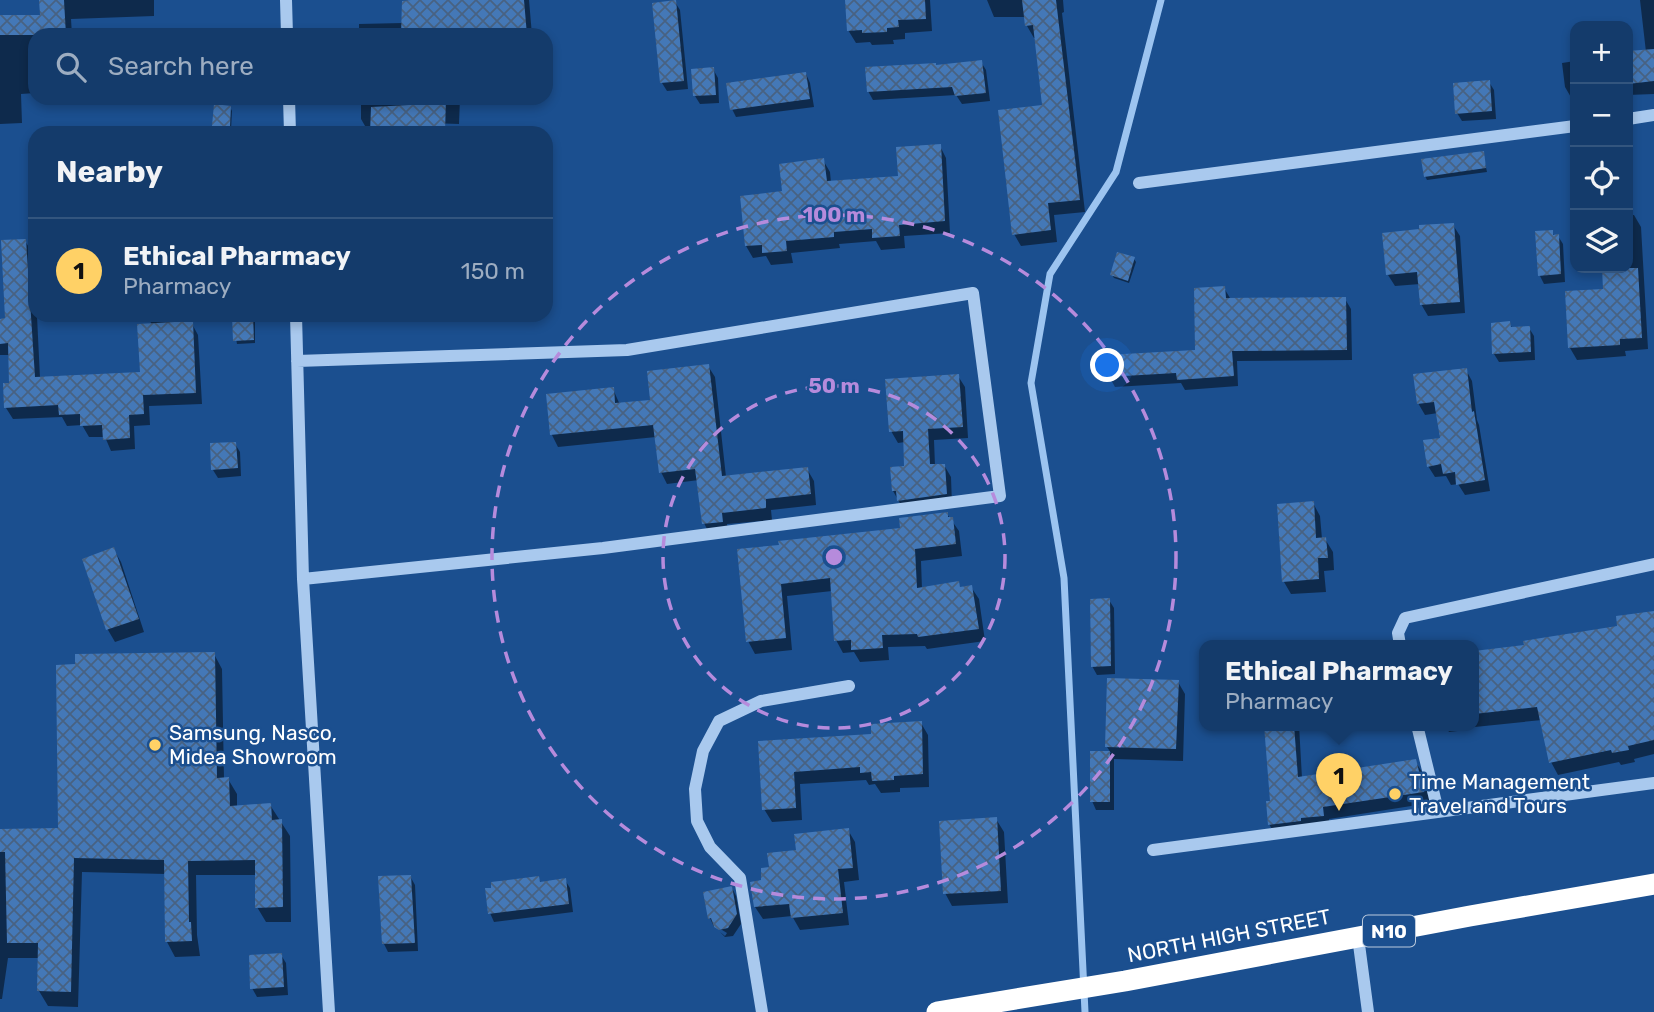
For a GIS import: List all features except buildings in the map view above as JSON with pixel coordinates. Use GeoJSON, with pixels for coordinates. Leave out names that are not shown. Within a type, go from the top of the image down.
{"type":"FeatureCollection","features":[{"type":"Feature","properties":{"kind":"highway","name":"NORTH HIGH STREET"},"geometry":{"type":"LineString","coordinates":[[937,1012],[1125,981],[1654,884]]}},
{"type":"Feature","properties":{"kind":"street"},"geometry":{"type":"LineString","coordinates":[[286,0],[287,28]]}},
{"type":"Feature","properties":{"kind":"street"},"geometry":{"type":"LineString","coordinates":[[289,105],[290,126]]}},
{"type":"Feature","properties":{"kind":"street"},"geometry":{"type":"LineString","coordinates":[[1633,118],[1654,115]]}},
{"type":"Feature","properties":{"kind":"street"},"geometry":{"type":"LineString","coordinates":[[1139,183],[1570,127]]}},
{"type":"Feature","properties":{"kind":"street"},"geometry":{"type":"LineString","coordinates":[[297,361],[626,350],[973,293],[1000,496],[603,548],[303,579]]}},
{"type":"Feature","properties":{"kind":"street"},"geometry":{"type":"LineString","coordinates":[[296,322],[303,579],[329,1012]]}},
{"type":"Feature","properties":{"kind":"street"},"geometry":{"type":"LineString","coordinates":[[1399,640],[1398,633],[1405,618],[1654,564]]}},
{"type":"Feature","properties":{"kind":"street"},"geometry":{"type":"LineString","coordinates":[[762,1012],[740,878],[710,847],[697,821],[695,789],[703,751],[719,721],[761,701],[849,686]]}},
{"type":"Feature","properties":{"kind":"street"},"geometry":{"type":"LineString","coordinates":[[1418,731],[1438,811]]}},
{"type":"Feature","properties":{"kind":"street"},"geometry":{"type":"LineString","coordinates":[[1153,850],[1654,783]]}},
{"type":"Feature","properties":{"kind":"street"},"geometry":{"type":"LineString","coordinates":[[1358,937],[1368,1012]]}},
{"type":"Feature","properties":{"kind":"waterway"},"geometry":{"type":"LineString","coordinates":[[1085,1012],[1064,578],[1031,383],[1050,274],[1116,172],[1161,0]]}},
{"type":"Feature","properties":{"kind":"place","name":"Samsung, Nasco, Midea Showroom"},"geometry":{"type":"Point","coordinates":[155,745]}},
{"type":"Feature","properties":{"kind":"place","name":"Time Management Travel and Tours"},"geometry":{"type":"Point","coordinates":[1395,794]}},
{"type":"Feature","properties":{"kind":"place","name":"Ethical Pharmacy"},"geometry":{"type":"Point","coordinates":[1339,811]}}]}
